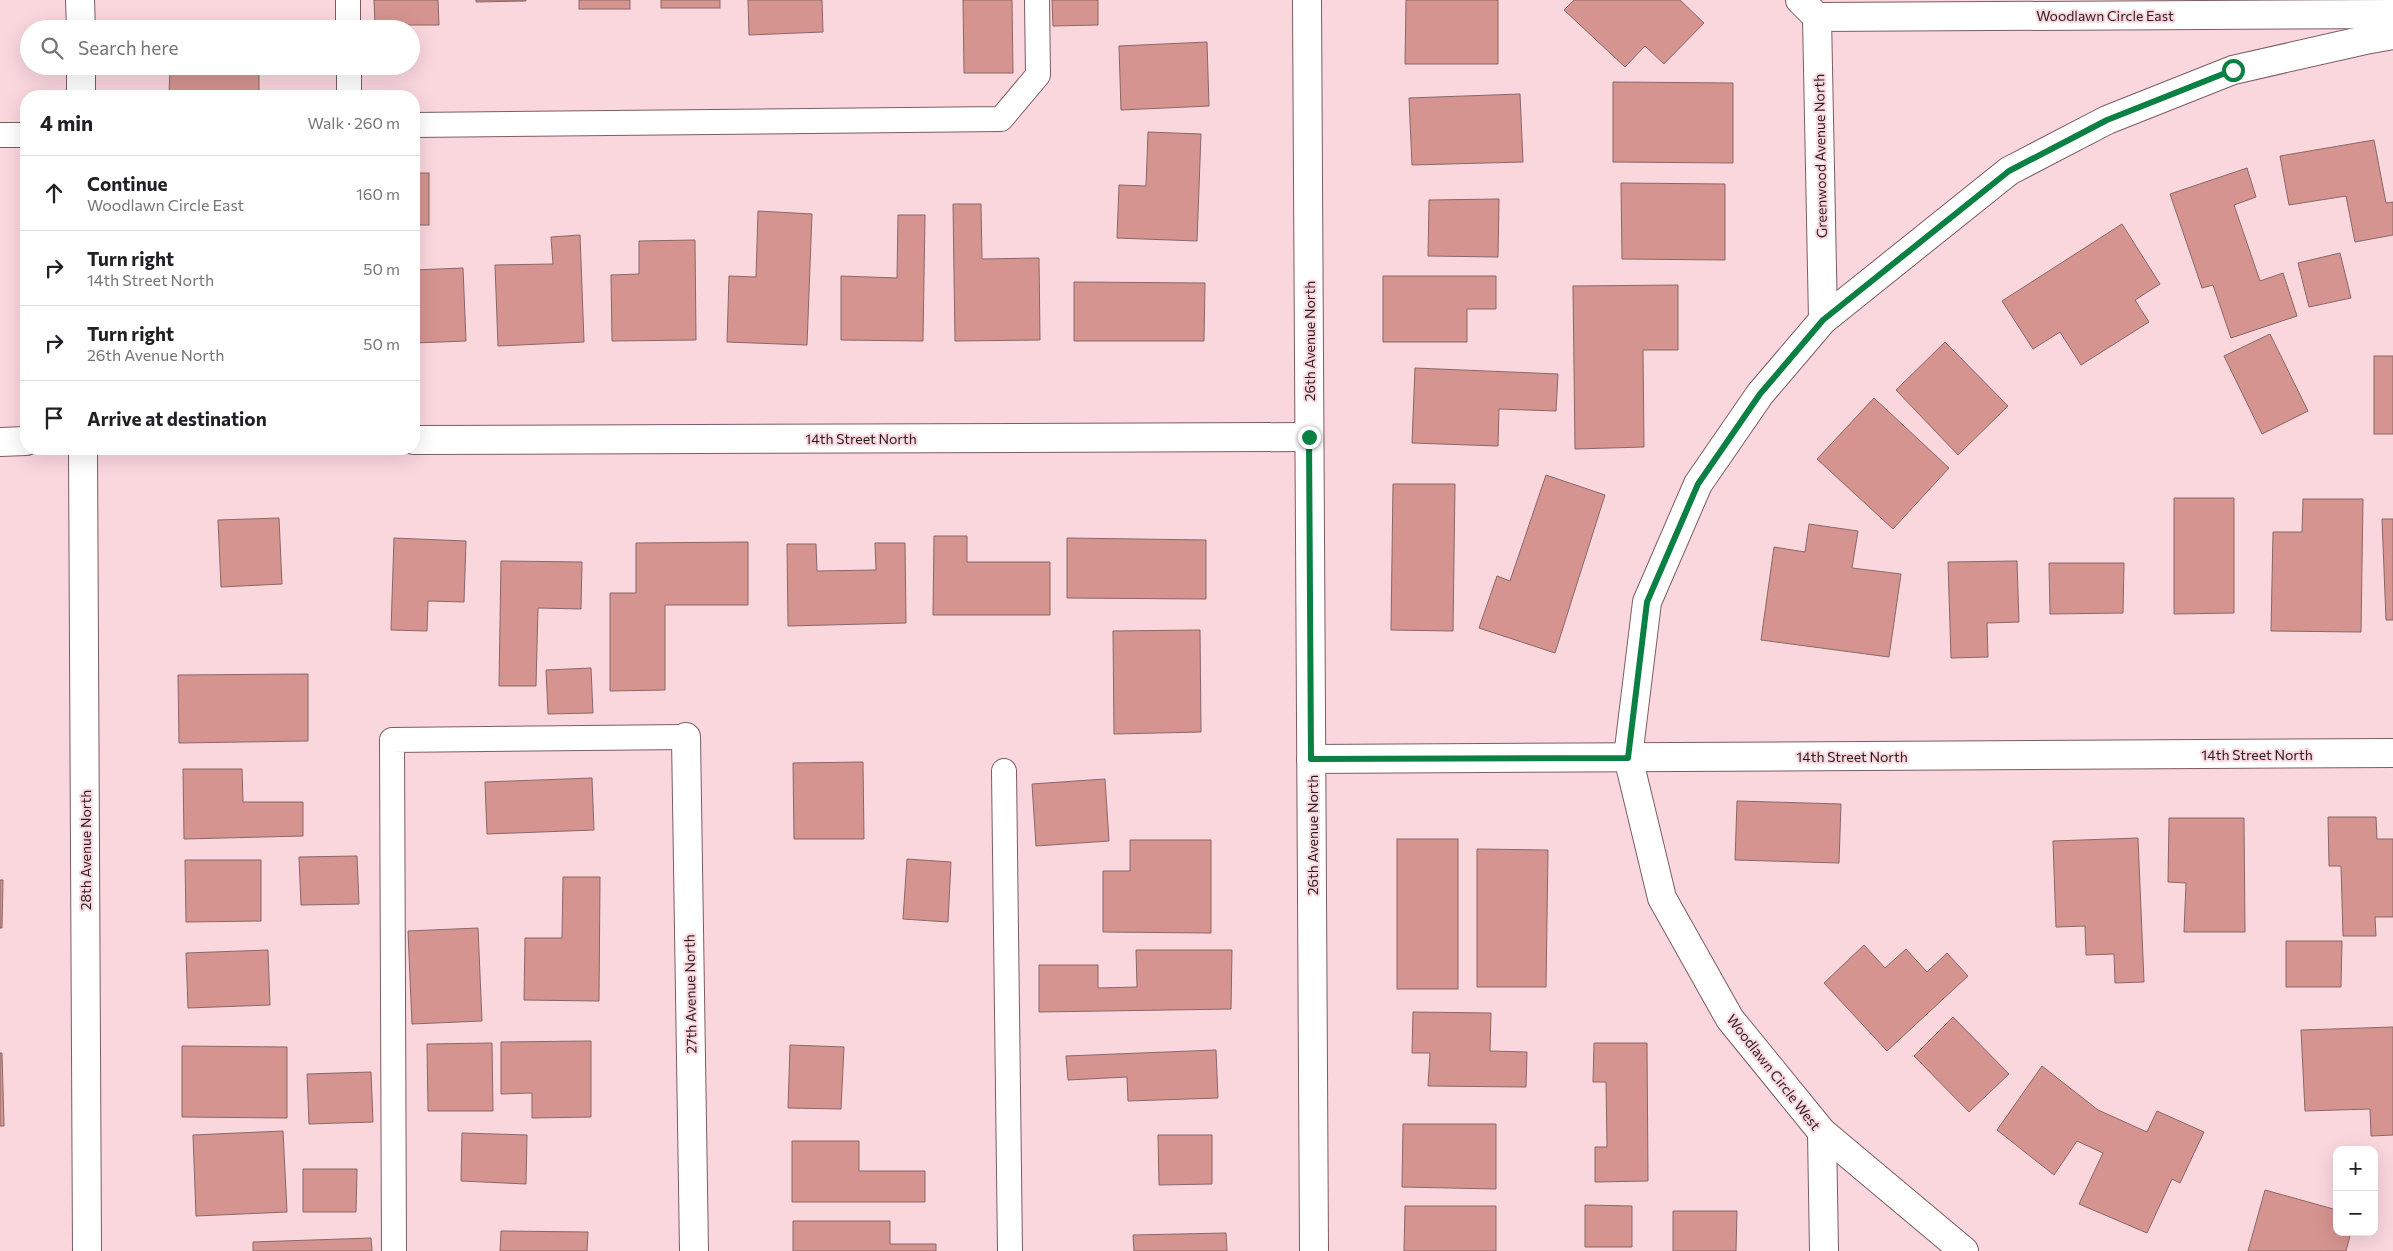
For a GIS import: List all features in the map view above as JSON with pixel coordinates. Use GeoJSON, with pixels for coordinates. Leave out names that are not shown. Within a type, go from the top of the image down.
{"type":"FeatureCollection","features":[{"type":"Feature","properties":{"kind":"street"},"geometry":{"type":"LineString","coordinates":[[80,0],[80,20]]}},
{"type":"Feature","properties":{"kind":"street","name":"26th Avenue North"},"geometry":{"type":"LineString","coordinates":[[1307,0],[1314,1251]]}},
{"type":"Feature","properties":{"kind":"street","name":"Woodlawn Circle East"},"geometry":{"type":"LineString","coordinates":[[1809,8],[2393,14]]}},
{"type":"Feature","properties":{"kind":"street","name":"Greenwood Avenue North"},"geometry":{"type":"LineString","coordinates":[[1809,8],[1823,320]]}},
{"type":"Feature","properties":{"kind":"street"},"geometry":{"type":"LineString","coordinates":[[1628,758],[1647,602],[1698,484],[1760,394],[1823,320],[2009,171],[2107,120],[2233,70],[2393,35]]}},
{"type":"Feature","properties":{"kind":"street"},"geometry":{"type":"LineString","coordinates":[[81,75],[81,90]]}},
{"type":"Feature","properties":{"kind":"street","name":"14th Street North"},"geometry":{"type":"LineString","coordinates":[[420,440],[1309,437]]}},
{"type":"Feature","properties":{"kind":"street"},"geometry":{"type":"LineString","coordinates":[[0,442],[20,442]]}},
{"type":"Feature","properties":{"kind":"street","name":"28th Avenue North"},"geometry":{"type":"LineString","coordinates":[[83,455],[87,1251]]}},
{"type":"Feature","properties":{"kind":"street","name":"27th Avenue North"},"geometry":{"type":"LineString","coordinates":[[686,737],[694,1251]]}},
{"type":"Feature","properties":{"kind":"street","name":"14th Street North"},"geometry":{"type":"LineString","coordinates":[[1311,759],[2393,753]]}},
{"type":"Feature","properties":{"kind":"street","name":"Woodlawn Circle West"},"geometry":{"type":"LineString","coordinates":[[1628,758],[1662,898],[1730,1019],[1822,1132],[1964,1251]]}},
{"type":"Feature","properties":{"kind":"street"},"geometry":{"type":"LineString","coordinates":[[1822,1132],[1824,1251]]}},
{"type":"Feature","properties":{"kind":"lane"},"geometry":{"type":"LineString","coordinates":[[348,0],[348,20]]}},
{"type":"Feature","properties":{"kind":"lane"},"geometry":{"type":"LineString","coordinates":[[420,125],[1001,119],[1038,75],[1037,0]]}},
{"type":"Feature","properties":{"kind":"lane"},"geometry":{"type":"LineString","coordinates":[[348,75],[349,90]]}},
{"type":"Feature","properties":{"kind":"lane"},"geometry":{"type":"LineString","coordinates":[[0,135],[20,135]]}},
{"type":"Feature","properties":{"kind":"lane"},"geometry":{"type":"LineString","coordinates":[[394,1251],[392,740],[686,737]]}},
{"type":"Feature","properties":{"kind":"lane"},"geometry":{"type":"LineString","coordinates":[[1004,771],[1010,1251]]}},
{"type":"Feature","properties":{"kind":"building"},"geometry":{"type":"Polygon","coordinates":[[[374,0],[438,0],[439,25],[420,25],[420,20],[375,20],[374,0]]]}},
{"type":"Feature","properties":{"kind":"building"},"geometry":{"type":"Polygon","coordinates":[[[476,0],[526,0],[526,1],[476,2],[476,0]]]}},
{"type":"Feature","properties":{"kind":"building"},"geometry":{"type":"Polygon","coordinates":[[[579,0],[630,0],[630,9],[579,9],[579,0]]]}},
{"type":"Feature","properties":{"kind":"building"},"geometry":{"type":"Polygon","coordinates":[[[661,0],[720,0],[720,8],[661,8],[661,0]]]}},
{"type":"Feature","properties":{"kind":"building"},"geometry":{"type":"Polygon","coordinates":[[[748,0],[822,0],[823,32],[749,35],[748,0]]]}},
{"type":"Feature","properties":{"kind":"building"},"geometry":{"type":"Polygon","coordinates":[[[963,0],[1012,0],[1013,73],[964,73],[963,0]]]}},
{"type":"Feature","properties":{"kind":"building"},"geometry":{"type":"Polygon","coordinates":[[[1052,0],[1098,0],[1098,25],[1053,26],[1052,0]]]}},
{"type":"Feature","properties":{"kind":"building"},"geometry":{"type":"Polygon","coordinates":[[[1406,0],[1498,0],[1498,64],[1405,64],[1406,0]]]}},
{"type":"Feature","properties":{"kind":"building"},"geometry":{"type":"Polygon","coordinates":[[[1574,0],[1680,0],[1704,23],[1664,64],[1645,46],[1625,67],[1564,10],[1574,0]]]}},
{"type":"Feature","properties":{"kind":"building"},"geometry":{"type":"Polygon","coordinates":[[[1207,42],[1209,106],[1121,110],[1119,46],[1207,42]]]}},
{"type":"Feature","properties":{"kind":"building"},"geometry":{"type":"Polygon","coordinates":[[[170,75],[259,75],[259,90],[169,90],[170,75]]]}},
{"type":"Feature","properties":{"kind":"building"},"geometry":{"type":"Polygon","coordinates":[[[1613,82],[1733,83],[1733,163],[1613,162],[1613,82]]]}},
{"type":"Feature","properties":{"kind":"building"},"geometry":{"type":"Polygon","coordinates":[[[1520,94],[1523,162],[1412,165],[1409,98],[1520,94]]]}},
{"type":"Feature","properties":{"kind":"building"},"geometry":{"type":"Polygon","coordinates":[[[1148,132],[1201,134],[1197,241],[1117,238],[1119,185],[1146,186],[1148,132]]]}},
{"type":"Feature","properties":{"kind":"building"},"geometry":{"type":"Polygon","coordinates":[[[2374,140],[2386,203],[2393,202],[2393,235],[2355,242],[2346,196],[2289,205],[2280,156],[2374,140]]]}},
{"type":"Feature","properties":{"kind":"building"},"geometry":{"type":"Polygon","coordinates":[[[2247,168],[2256,197],[2234,205],[2260,281],[2283,273],[2297,316],[2231,338],[2213,285],[2202,288],[2170,194],[2247,168]]]}},
{"type":"Feature","properties":{"kind":"building"},"geometry":{"type":"Polygon","coordinates":[[[420,173],[429,173],[429,225],[420,225],[420,173]]]}},
{"type":"Feature","properties":{"kind":"building"},"geometry":{"type":"Polygon","coordinates":[[[1621,183],[1725,184],[1725,260],[1622,259],[1621,183]]]}},
{"type":"Feature","properties":{"kind":"building"},"geometry":{"type":"Polygon","coordinates":[[[1499,199],[1498,257],[1428,256],[1429,200],[1499,199]]]}},
{"type":"Feature","properties":{"kind":"building"},"geometry":{"type":"Polygon","coordinates":[[[953,204],[981,204],[982,259],[1039,258],[1040,340],[955,341],[953,204]]]}},
{"type":"Feature","properties":{"kind":"building"},"geometry":{"type":"Polygon","coordinates":[[[758,211],[812,214],[807,345],[727,342],[729,276],[756,277],[758,211]]]}},
{"type":"Feature","properties":{"kind":"building"},"geometry":{"type":"Polygon","coordinates":[[[898,215],[925,215],[923,341],[841,340],[841,276],[897,278],[898,215]]]}},
{"type":"Feature","properties":{"kind":"building"},"geometry":{"type":"Polygon","coordinates":[[[2122,224],[2160,284],[2135,300],[2149,322],[2081,365],[2060,332],[2033,349],[2002,301],[2122,224]]]}},
{"type":"Feature","properties":{"kind":"building"},"geometry":{"type":"Polygon","coordinates":[[[580,235],[584,342],[498,346],[495,265],[553,264],[551,237],[580,235]]]}},
{"type":"Feature","properties":{"kind":"building"},"geometry":{"type":"Polygon","coordinates":[[[695,240],[696,340],[612,341],[611,275],[639,274],[639,241],[695,240]]]}},
{"type":"Feature","properties":{"kind":"building"},"geometry":{"type":"Polygon","coordinates":[[[2340,253],[2351,298],[2309,307],[2298,263],[2340,253]]]}},
{"type":"Feature","properties":{"kind":"building"},"geometry":{"type":"Polygon","coordinates":[[[463,268],[466,341],[420,343],[420,270],[463,268]]]}},
{"type":"Feature","properties":{"kind":"building"},"geometry":{"type":"Polygon","coordinates":[[[1383,276],[1496,276],[1496,309],[1467,309],[1467,342],[1383,342],[1383,276]]]}},
{"type":"Feature","properties":{"kind":"building"},"geometry":{"type":"Polygon","coordinates":[[[1074,282],[1205,283],[1204,341],[1074,341],[1074,282]]]}},
{"type":"Feature","properties":{"kind":"building"},"geometry":{"type":"Polygon","coordinates":[[[1678,285],[1678,350],[1643,350],[1644,447],[1575,449],[1573,286],[1678,285]]]}},
{"type":"Feature","properties":{"kind":"building"},"geometry":{"type":"Polygon","coordinates":[[[2270,334],[2308,411],[2262,434],[2224,356],[2270,334]]]}},
{"type":"Feature","properties":{"kind":"building"},"geometry":{"type":"Polygon","coordinates":[[[1945,342],[2008,406],[1958,455],[1896,390],[1945,342]]]}},
{"type":"Feature","properties":{"kind":"building"},"geometry":{"type":"Polygon","coordinates":[[[2374,356],[2393,356],[2393,434],[2374,434],[2374,356]]]}},
{"type":"Feature","properties":{"kind":"building"},"geometry":{"type":"Polygon","coordinates":[[[1415,368],[1558,374],[1556,411],[1499,409],[1498,446],[1412,443],[1415,368]]]}},
{"type":"Feature","properties":{"kind":"building"},"geometry":{"type":"Polygon","coordinates":[[[1874,398],[1949,468],[1893,529],[1817,459],[1874,398]]]}},
{"type":"Feature","properties":{"kind":"building"},"geometry":{"type":"Polygon","coordinates":[[[1546,475],[1605,495],[1555,653],[1479,628],[1497,576],[1510,581],[1546,475]]]}},
{"type":"Feature","properties":{"kind":"building"},"geometry":{"type":"Polygon","coordinates":[[[1393,484],[1455,484],[1453,631],[1391,630],[1393,484]]]}},
{"type":"Feature","properties":{"kind":"building"},"geometry":{"type":"Polygon","coordinates":[[[2174,498],[2234,498],[2234,613],[2174,614],[2174,498]]]}},
{"type":"Feature","properties":{"kind":"building"},"geometry":{"type":"Polygon","coordinates":[[[2303,499],[2363,499],[2361,632],[2271,631],[2273,532],[2302,532],[2303,499]]]}},
{"type":"Feature","properties":{"kind":"building"},"geometry":{"type":"Polygon","coordinates":[[[279,518],[282,584],[221,587],[218,520],[279,518]]]}},
{"type":"Feature","properties":{"kind":"building"},"geometry":{"type":"Polygon","coordinates":[[[2382,519],[2393,519],[2393,620],[2386,620],[2382,519]]]}},
{"type":"Feature","properties":{"kind":"building"},"geometry":{"type":"Polygon","coordinates":[[[1809,524],[1858,531],[1852,568],[1901,574],[1889,657],[1761,640],[1774,547],[1805,552],[1809,524]]]}},
{"type":"Feature","properties":{"kind":"building"},"geometry":{"type":"Polygon","coordinates":[[[934,536],[967,536],[967,562],[1050,562],[1050,615],[933,615],[934,536]]]}},
{"type":"Feature","properties":{"kind":"building"},"geometry":{"type":"Polygon","coordinates":[[[394,538],[466,541],[464,602],[428,601],[427,631],[391,630],[394,538]]]}},
{"type":"Feature","properties":{"kind":"building"},"geometry":{"type":"Polygon","coordinates":[[[1067,538],[1206,540],[1206,599],[1067,598],[1067,538]]]}},
{"type":"Feature","properties":{"kind":"building"},"geometry":{"type":"Polygon","coordinates":[[[748,542],[748,605],[665,605],[665,690],[610,691],[610,593],[636,593],[636,543],[748,542]]]}},
{"type":"Feature","properties":{"kind":"building"},"geometry":{"type":"Polygon","coordinates":[[[875,543],[905,543],[906,623],[788,626],[787,544],[816,544],[817,571],[876,570],[875,543]]]}},
{"type":"Feature","properties":{"kind":"building"},"geometry":{"type":"Polygon","coordinates":[[[501,561],[582,562],[581,609],[538,608],[536,686],[499,686],[501,561]]]}},
{"type":"Feature","properties":{"kind":"building"},"geometry":{"type":"Polygon","coordinates":[[[2017,561],[2019,622],[1987,623],[1988,657],[1951,658],[1948,562],[2017,561]]]}},
{"type":"Feature","properties":{"kind":"building"},"geometry":{"type":"Polygon","coordinates":[[[2049,563],[2124,563],[2123,613],[2050,614],[2049,563]]]}},
{"type":"Feature","properties":{"kind":"building"},"geometry":{"type":"Polygon","coordinates":[[[1200,630],[1201,732],[1114,734],[1113,631],[1200,630]]]}},
{"type":"Feature","properties":{"kind":"building"},"geometry":{"type":"Polygon","coordinates":[[[591,668],[593,713],[548,714],[546,670],[591,668]]]}},
{"type":"Feature","properties":{"kind":"building"},"geometry":{"type":"Polygon","coordinates":[[[308,674],[308,741],[179,743],[178,675],[308,674]]]}},
{"type":"Feature","properties":{"kind":"building"},"geometry":{"type":"Polygon","coordinates":[[[863,762],[864,839],[794,839],[793,763],[863,762]]]}},
{"type":"Feature","properties":{"kind":"building"},"geometry":{"type":"Polygon","coordinates":[[[183,769],[242,769],[243,802],[303,802],[303,836],[184,839],[183,769]]]}},
{"type":"Feature","properties":{"kind":"building"},"geometry":{"type":"Polygon","coordinates":[[[592,778],[594,830],[487,834],[485,782],[592,778]]]}},
{"type":"Feature","properties":{"kind":"building"},"geometry":{"type":"Polygon","coordinates":[[[1105,779],[1109,841],[1036,846],[1032,784],[1105,779]]]}},
{"type":"Feature","properties":{"kind":"building"},"geometry":{"type":"Polygon","coordinates":[[[1737,801],[1841,804],[1839,863],[1735,860],[1737,801]]]}},
{"type":"Feature","properties":{"kind":"building"},"geometry":{"type":"Polygon","coordinates":[[[2328,817],[2376,817],[2377,839],[2393,839],[2393,917],[2375,917],[2376,936],[2343,936],[2341,866],[2329,866],[2328,817]]]}},
{"type":"Feature","properties":{"kind":"building"},"geometry":{"type":"Polygon","coordinates":[[[2169,818],[2244,818],[2245,932],[2184,932],[2186,883],[2168,882],[2169,818]]]}},
{"type":"Feature","properties":{"kind":"building"},"geometry":{"type":"Polygon","coordinates":[[[2138,838],[2144,982],[2115,983],[2114,954],[2086,955],[2085,926],[2056,927],[2053,841],[2138,838]]]}},
{"type":"Feature","properties":{"kind":"building"},"geometry":{"type":"Polygon","coordinates":[[[1397,839],[1458,839],[1458,989],[1397,989],[1397,839]]]}},
{"type":"Feature","properties":{"kind":"building"},"geometry":{"type":"Polygon","coordinates":[[[1130,840],[1211,840],[1211,933],[1103,932],[1103,871],[1130,871],[1130,840]]]}},
{"type":"Feature","properties":{"kind":"building"},"geometry":{"type":"Polygon","coordinates":[[[1477,849],[1548,850],[1546,987],[1477,987],[1477,849]]]}},
{"type":"Feature","properties":{"kind":"building"},"geometry":{"type":"Polygon","coordinates":[[[357,856],[359,904],[301,905],[299,857],[357,856]]]}},
{"type":"Feature","properties":{"kind":"building"},"geometry":{"type":"Polygon","coordinates":[[[907,859],[951,862],[948,922],[903,919],[907,859]]]}},
{"type":"Feature","properties":{"kind":"building"},"geometry":{"type":"Polygon","coordinates":[[[185,860],[261,860],[261,921],[186,922],[185,860]]]}},
{"type":"Feature","properties":{"kind":"building"},"geometry":{"type":"Polygon","coordinates":[[[563,877],[600,877],[599,1001],[524,1000],[525,938],[562,938],[563,877]]]}},
{"type":"Feature","properties":{"kind":"building"},"geometry":{"type":"Polygon","coordinates":[[[0,880],[3,880],[2,928],[0,928],[0,880]]]}},
{"type":"Feature","properties":{"kind":"building"},"geometry":{"type":"Polygon","coordinates":[[[478,928],[482,1021],[412,1024],[408,931],[478,928]]]}},
{"type":"Feature","properties":{"kind":"building"},"geometry":{"type":"Polygon","coordinates":[[[2286,941],[2342,941],[2341,987],[2286,987],[2286,941]]]}},
{"type":"Feature","properties":{"kind":"building"},"geometry":{"type":"Polygon","coordinates":[[[1864,945],[1885,968],[1906,949],[1927,972],[1947,953],[1968,976],[1887,1051],[1824,983],[1864,945]]]}},
{"type":"Feature","properties":{"kind":"building"},"geometry":{"type":"Polygon","coordinates":[[[268,950],[270,1005],[188,1008],[186,953],[268,950]]]}},
{"type":"Feature","properties":{"kind":"building"},"geometry":{"type":"Polygon","coordinates":[[[1136,950],[1232,950],[1231,1009],[1039,1012],[1039,965],[1098,965],[1098,988],[1137,987],[1136,950]]]}},
{"type":"Feature","properties":{"kind":"building"},"geometry":{"type":"Polygon","coordinates":[[[1413,1012],[1491,1013],[1490,1051],[1527,1052],[1526,1087],[1428,1086],[1430,1053],[1412,1053],[1413,1012]]]}},
{"type":"Feature","properties":{"kind":"building"},"geometry":{"type":"Polygon","coordinates":[[[1953,1017],[2009,1074],[1969,1112],[1914,1056],[1953,1017]]]}},
{"type":"Feature","properties":{"kind":"building"},"geometry":{"type":"Polygon","coordinates":[[[2393,1027],[2393,1135],[2371,1136],[2370,1109],[2305,1111],[2301,1030],[2393,1027]]]}},
{"type":"Feature","properties":{"kind":"building"},"geometry":{"type":"Polygon","coordinates":[[[591,1041],[591,1117],[532,1118],[532,1093],[501,1094],[501,1042],[591,1041]]]}},
{"type":"Feature","properties":{"kind":"building"},"geometry":{"type":"Polygon","coordinates":[[[492,1043],[493,1111],[428,1111],[427,1044],[492,1043]]]}},
{"type":"Feature","properties":{"kind":"building"},"geometry":{"type":"Polygon","coordinates":[[[1594,1043],[1647,1043],[1648,1181],[1595,1182],[1595,1147],[1607,1147],[1606,1082],[1593,1082],[1594,1043]]]}},
{"type":"Feature","properties":{"kind":"building"},"geometry":{"type":"Polygon","coordinates":[[[790,1045],[844,1047],[841,1109],[788,1108],[790,1045]]]}},
{"type":"Feature","properties":{"kind":"building"},"geometry":{"type":"Polygon","coordinates":[[[182,1046],[287,1047],[287,1118],[182,1117],[182,1046]]]}},
{"type":"Feature","properties":{"kind":"building"},"geometry":{"type":"Polygon","coordinates":[[[1216,1050],[1218,1098],[1128,1101],[1127,1077],[1068,1080],[1066,1056],[1216,1050]]]}},
{"type":"Feature","properties":{"kind":"building"},"geometry":{"type":"Polygon","coordinates":[[[0,1053],[2,1053],[4,1126],[0,1126],[0,1053]]]}},
{"type":"Feature","properties":{"kind":"building"},"geometry":{"type":"Polygon","coordinates":[[[2042,1066],[2098,1110],[2147,1132],[2157,1111],[2204,1132],[2180,1183],[2172,1179],[2147,1233],[2079,1204],[2103,1153],[2077,1141],[2054,1175],[1997,1130],[2042,1066]]]}},
{"type":"Feature","properties":{"kind":"building"},"geometry":{"type":"Polygon","coordinates":[[[371,1072],[373,1122],[309,1124],[307,1074],[371,1072]]]}},
{"type":"Feature","properties":{"kind":"building"},"geometry":{"type":"Polygon","coordinates":[[[1403,1124],[1496,1124],[1496,1189],[1402,1187],[1403,1124]]]}},
{"type":"Feature","properties":{"kind":"building"},"geometry":{"type":"Polygon","coordinates":[[[283,1131],[287,1212],[196,1216],[193,1135],[283,1131]]]}},
{"type":"Feature","properties":{"kind":"building"},"geometry":{"type":"Polygon","coordinates":[[[462,1133],[527,1135],[526,1184],[461,1181],[462,1133]]]}},
{"type":"Feature","properties":{"kind":"building"},"geometry":{"type":"Polygon","coordinates":[[[1158,1135],[1212,1135],[1212,1184],[1159,1185],[1158,1135]]]}},
{"type":"Feature","properties":{"kind":"building"},"geometry":{"type":"Polygon","coordinates":[[[792,1141],[859,1141],[859,1171],[925,1171],[925,1202],[792,1202],[792,1141]]]}},
{"type":"Feature","properties":{"kind":"building"},"geometry":{"type":"Polygon","coordinates":[[[303,1169],[357,1169],[356,1212],[303,1212],[303,1169]]]}},
{"type":"Feature","properties":{"kind":"building"},"geometry":{"type":"Polygon","coordinates":[[[2265,1190],[2333,1209],[2333,1236],[2350,1236],[2346,1251],[2248,1251],[2265,1190]]]}},
{"type":"Feature","properties":{"kind":"building"},"geometry":{"type":"Polygon","coordinates":[[[1585,1205],[1632,1206],[1632,1247],[1585,1247],[1585,1205]]]}},
{"type":"Feature","properties":{"kind":"building"},"geometry":{"type":"Polygon","coordinates":[[[1405,1206],[1496,1206],[1496,1251],[1404,1251],[1405,1206]]]}},
{"type":"Feature","properties":{"kind":"building"},"geometry":{"type":"Polygon","coordinates":[[[1673,1211],[1737,1211],[1736,1251],[1673,1251],[1673,1211]]]}},
{"type":"Feature","properties":{"kind":"building"},"geometry":{"type":"Polygon","coordinates":[[[793,1221],[890,1221],[890,1244],[936,1244],[936,1251],[793,1251],[793,1221]]]}},
{"type":"Feature","properties":{"kind":"building"},"geometry":{"type":"Polygon","coordinates":[[[501,1231],[588,1232],[587,1251],[500,1251],[501,1231]]]}},
{"type":"Feature","properties":{"kind":"building"},"geometry":{"type":"Polygon","coordinates":[[[1226,1233],[1227,1251],[1134,1251],[1133,1235],[1226,1233]]]}},
{"type":"Feature","properties":{"kind":"building"},"geometry":{"type":"Polygon","coordinates":[[[371,1238],[372,1251],[253,1251],[253,1242],[371,1238]]]}},
{"type":"Feature","properties":{"kind":"route"},"geometry":{"type":"LineString","coordinates":[[1309,437],[1311,759],[1628,758],[1647,602],[1698,484],[1760,394],[1823,320],[2009,171],[2107,120],[2233,70]]}}]}
